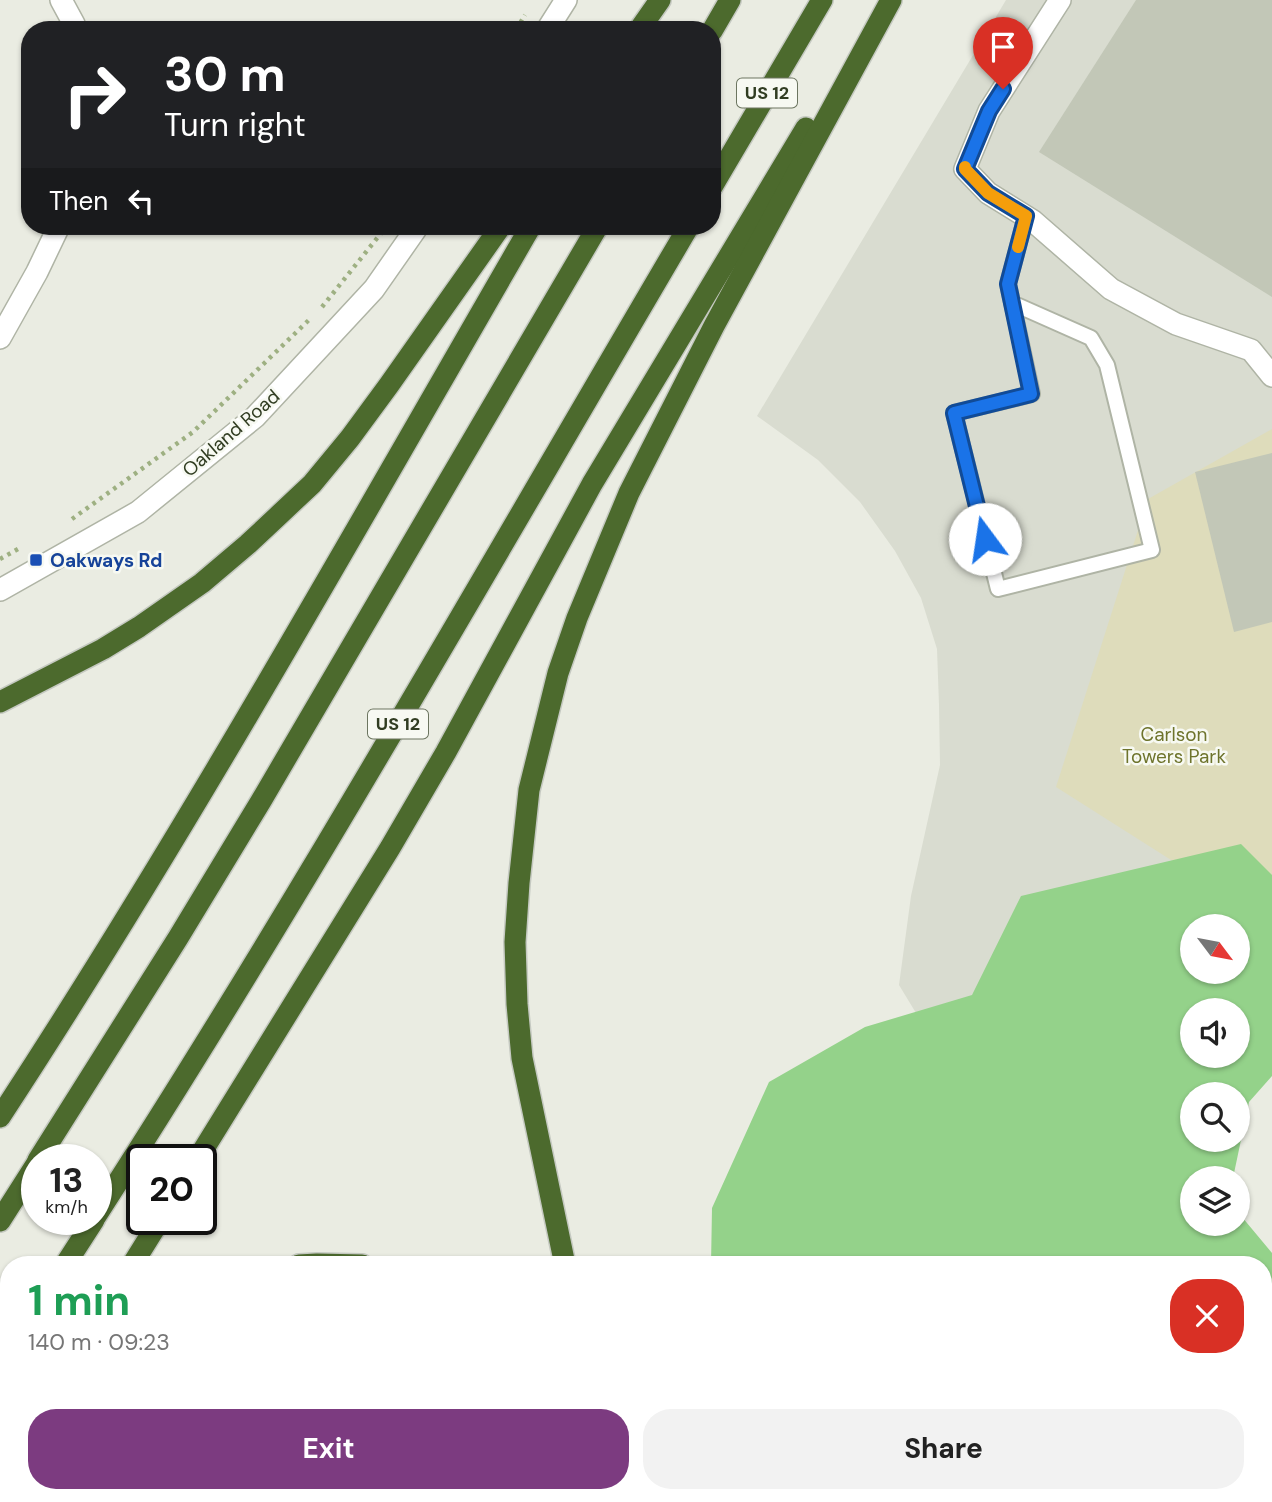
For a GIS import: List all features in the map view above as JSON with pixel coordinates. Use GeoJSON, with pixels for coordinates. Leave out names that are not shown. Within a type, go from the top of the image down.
{"type":"FeatureCollection","features":[{"type":"Feature","properties":{"kind":"highway"},"geometry":{"type":"LineString","coordinates":[[646,21],[663,0]]}},
{"type":"Feature","properties":{"kind":"highway"},"geometry":{"type":"LineString","coordinates":[[652,21],[663,0]]}},
{"type":"Feature","properties":{"kind":"highway"},"geometry":{"type":"LineString","coordinates":[[718,21],[730,0]]}},
{"type":"Feature","properties":{"kind":"highway","name":"US 12"},"geometry":{"type":"LineString","coordinates":[[721,172],[822,0]]}},
{"type":"Feature","properties":{"kind":"highway"},"geometry":{"type":"LineString","coordinates":[[207,1144],[390,848],[446,752],[592,484],[653,381],[820,106],[889,0]]}},
{"type":"Feature","properties":{"kind":"highway"},"geometry":{"type":"LineString","coordinates":[[563,1256],[522,1058],[515,942],[529,790],[554,686],[577,618],[629,493],[714,326],[889,0]]}},
{"type":"Feature","properties":{"kind":"highway"},"geometry":{"type":"LineString","coordinates":[[0,702],[103,649],[202,583],[312,484],[389,385],[495,235]]}},
{"type":"Feature","properties":{"kind":"highway"},"geometry":{"type":"LineString","coordinates":[[0,1117],[233,741],[526,235]]}},
{"type":"Feature","properties":{"kind":"highway"},"geometry":{"type":"LineString","coordinates":[[48,1144],[254,812],[593,235]]}},
{"type":"Feature","properties":{"kind":"highway","name":"US 12"},"geometry":{"type":"LineString","coordinates":[[112,1191],[360,790],[684,235]]}},
{"type":"Feature","properties":{"kind":"highway"},"geometry":{"type":"LineString","coordinates":[[0,1221],[21,1187]]}},
{"type":"Feature","properties":{"kind":"highway","name":"US 12"},"geometry":{"type":"LineString","coordinates":[[71,1256],[84,1235]]}},
{"type":"Feature","properties":{"kind":"highway"},"geometry":{"type":"LineString","coordinates":[[138,1256],[151,1235]]}},
{"type":"Feature","properties":{"kind":"street"},"geometry":{"type":"LineString","coordinates":[[61,0],[72,21]]}},
{"type":"Feature","properties":{"kind":"street"},"geometry":{"type":"LineString","coordinates":[[553,21],[566,0]]}},
{"type":"Feature","properties":{"kind":"street"},"geometry":{"type":"LineString","coordinates":[[1060,0],[989,111],[965,169],[988,193],[1033,221],[1111,289],[1176,324],[1251,350],[1272,376]]}},
{"type":"Feature","properties":{"kind":"street"},"geometry":{"type":"LineString","coordinates":[[0,338],[55,235]]}},
{"type":"Feature","properties":{"kind":"street","name":"Oakland Road"},"geometry":{"type":"LineString","coordinates":[[0,590],[138,512],[255,417],[374,289],[412,235]]}},
{"type":"Feature","properties":{"kind":"lane"},"geometry":{"type":"LineString","coordinates":[[1012,303],[1091,338],[1107,365],[1152,550],[998,589],[954,413],[1031,394],[1008,284],[1026,216]]}},
{"type":"Feature","properties":{"kind":"path"},"geometry":{"type":"LineString","coordinates":[[72,520],[193,432],[318,312],[380,235]]}},
{"type":"Feature","properties":{"kind":"path"},"geometry":{"type":"LineString","coordinates":[[0,559],[24,546]]}},
{"type":"Feature","properties":{"kind":"shaded area"},"geometry":{"type":"Polygon","coordinates":[[[1006,0],[1272,0],[1272,989],[1213,998],[1180,998],[1180,1003],[933,1041],[899,985],[911,896],[940,765],[937,649],[921,598],[895,551],[860,502],[818,460],[757,416],[1006,0]]]}},
{"type":"Feature","properties":{"kind":"shaded area"},"geometry":{"type":"Polygon","coordinates":[[[1241,844],[1272,875],[1272,1076],[1250,1101],[1250,1082],[1180,1082],[1180,1152],[1238,1152],[1236,1166],[1180,1166],[1180,1236],[1250,1236],[1250,1227],[1272,1256],[711,1256],[712,1208],[769,1082],[865,1027],[972,995],[1021,896],[1241,844]]]}},
{"type":"Feature","properties":{"kind":"green space","name":"Carlson Towers Park"},"geometry":{"type":"Polygon","coordinates":[[[1272,429],[1272,924],[1056,787],[1148,499],[1272,429]]]}},
{"type":"Feature","properties":{"kind":"building"},"geometry":{"type":"Polygon","coordinates":[[[1136,0],[1272,0],[1272,297],[1039,152],[1136,0]]]}},
{"type":"Feature","properties":{"kind":"building"},"geometry":{"type":"Polygon","coordinates":[[[1272,453],[1272,622],[1234,632],[1195,472],[1272,453]]]}},
{"type":"Feature","properties":{"kind":"slow traffic"},"geometry":{"type":"LineString","coordinates":[[965,167],[988,193],[1026,216],[1018,247]]}},
{"type":"Feature","properties":{"kind":"place","name":"Oakways Rd"},"geometry":{"type":"Point","coordinates":[36,560]}},
{"type":"Feature","properties":{"kind":"route"},"geometry":{"type":"LineString","coordinates":[[985,539],[954,413],[1031,394],[1008,284],[1026,216],[988,193],[965,169],[989,111],[1003,89]]}}]}
